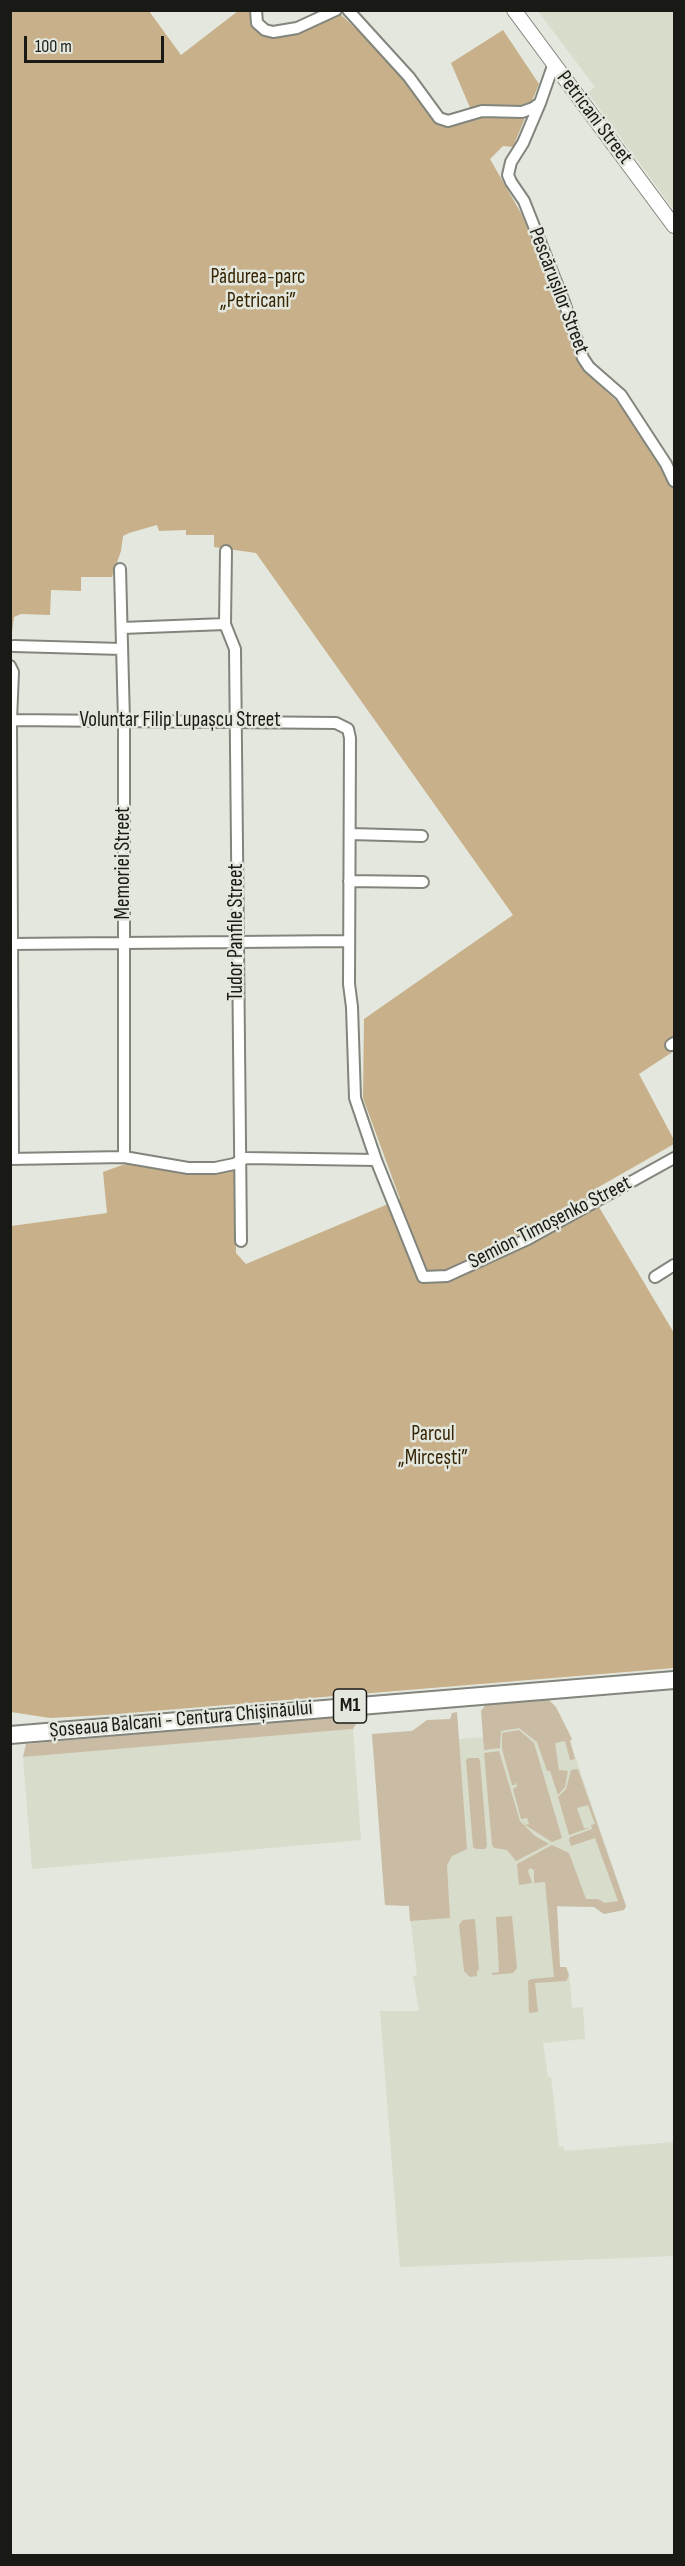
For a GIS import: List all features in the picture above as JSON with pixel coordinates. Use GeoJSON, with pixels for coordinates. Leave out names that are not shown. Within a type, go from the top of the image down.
{"type":"FeatureCollection","features":[{"type":"Feature","properties":{"kind":"highway","name":"Șoseaua Balcani - Centura Chișinăului"},"geometry":{"type":"LineString","coordinates":[[10,1735],[675,1680]]}},
{"type":"Feature","properties":{"kind":"main road","name":"Petricani Street"},"geometry":{"type":"LineString","coordinates":[[514,10],[675,226]]}},
{"type":"Feature","properties":{"kind":"street"},"geometry":{"type":"LineString","coordinates":[[256,10],[258,23],[265,30],[273,32],[297,28],[336,10]]}},
{"type":"Feature","properties":{"kind":"street"},"geometry":{"type":"LineString","coordinates":[[348,10],[409,78],[439,118],[448,121],[482,111],[522,112],[540,103]]}},
{"type":"Feature","properties":{"kind":"street","name":"Pescărușilor Street"},"geometry":{"type":"LineString","coordinates":[[554,63],[540,103],[523,143],[511,162],[508,175],[524,201],[564,302],[583,358],[605,383],[621,395],[670,460],[675,481]]}},
{"type":"Feature","properties":{"kind":"street","name":"Tudor Panfile Street"},"geometry":{"type":"LineString","coordinates":[[226,551],[225,624],[232,636],[235,649],[242,1241]]}},
{"type":"Feature","properties":{"kind":"street","name":"Memoriei Street"},"geometry":{"type":"LineString","coordinates":[[120,569],[124,721],[124,1158]]}},
{"type":"Feature","properties":{"kind":"street"},"geometry":{"type":"LineString","coordinates":[[122,628],[225,624]]}},
{"type":"Feature","properties":{"kind":"street"},"geometry":{"type":"LineString","coordinates":[[14,646],[122,649]]}},
{"type":"Feature","properties":{"kind":"street"},"geometry":{"type":"LineString","coordinates":[[10,666],[13,672],[11,720],[12,1159],[124,1158],[188,1168],[215,1168],[234,1164],[246,1158],[376,1160],[355,1098],[349,941],[351,834],[422,836]]}},
{"type":"Feature","properties":{"kind":"street","name":"Voluntar Filip Lupașcu Street"},"geometry":{"type":"LineString","coordinates":[[11,720],[336,723],[348,729],[350,738],[351,834]]}},
{"type":"Feature","properties":{"kind":"street"},"geometry":{"type":"LineString","coordinates":[[349,881],[423,882]]}},
{"type":"Feature","properties":{"kind":"street"},"geometry":{"type":"LineString","coordinates":[[11,944],[349,941]]}},
{"type":"Feature","properties":{"kind":"street","name":"Semion Timoșenko Street"},"geometry":{"type":"LineString","coordinates":[[376,1160],[423,1277],[447,1276],[528,1239],[675,1158]]}},
{"type":"Feature","properties":{"kind":"street"},"geometry":{"type":"LineString","coordinates":[[655,1277],[675,1265]]}},
{"type":"Feature","properties":{"kind":"shaded area"},"geometry":{"type":"Polygon","coordinates":[[[538,11],[674,11],[674,210],[588,93],[595,87],[538,11]]]}},
{"type":"Feature","properties":{"kind":"shaded area"},"geometry":{"type":"Polygon","coordinates":[[[548,1699],[556,1707],[572,1739],[570,1741],[575,1759],[570,1760],[565,1741],[555,1743],[559,1770],[568,1771],[565,1787],[558,1795],[537,1742],[519,1728],[501,1731],[500,1748],[484,1750],[481,1711],[486,1704],[548,1699]]]}},
{"type":"Feature","properties":{"kind":"shaded area"},"geometry":{"type":"Polygon","coordinates":[[[457,1712],[467,1849],[452,1856],[447,1865],[450,1918],[410,1921],[409,1906],[385,1905],[372,1734],[412,1731],[427,1720],[450,1719],[452,1713],[457,1712]]]}},
{"type":"Feature","properties":{"kind":"shaded area"},"geometry":{"type":"Polygon","coordinates":[[[362,1714],[353,1729],[23,1757],[26,1744],[362,1714]]]}},
{"type":"Feature","properties":{"kind":"shaded area"},"geometry":{"type":"Polygon","coordinates":[[[540,1720],[570,1741],[626,1906],[624,1910],[604,1914],[594,1907],[557,1907],[560,1967],[566,1967],[569,1972],[572,2008],[583,2007],[585,2039],[543,2043],[548,2077],[551,2077],[559,2147],[563,2146],[565,2151],[674,2142],[674,2256],[400,2267],[380,2011],[419,2011],[413,1976],[417,1975],[409,1906],[385,1905],[372,1734],[449,1728],[459,1739],[487,1737],[487,1733],[540,1720]]]}},
{"type":"Feature","properties":{"kind":"shaded area"},"geometry":{"type":"Polygon","coordinates":[[[353,1729],[361,1840],[32,1869],[23,1757],[353,1729]]]}},
{"type":"Feature","properties":{"kind":"shaded area"},"geometry":{"type":"Polygon","coordinates":[[[519,1730],[534,1743],[562,1838],[552,1842],[525,1825],[523,1821],[526,1825],[529,1824],[527,1818],[521,1819],[513,1789],[517,1786],[515,1781],[515,1785],[512,1785],[502,1749],[502,1733],[519,1730]]]}},
{"type":"Feature","properties":{"kind":"shaded area"},"geometry":{"type":"Polygon","coordinates":[[[499,1751],[520,1821],[535,1836],[549,1844],[516,1861],[507,1850],[494,1848],[492,1845],[484,1753],[499,1751]]]}},
{"type":"Feature","properties":{"kind":"shaded area"},"geometry":{"type":"Polygon","coordinates":[[[468,1758],[480,1760],[487,1846],[485,1849],[473,1847],[466,1760],[468,1758]]]}},
{"type":"Feature","properties":{"kind":"shaded area"},"geometry":{"type":"Polygon","coordinates":[[[578,1769],[626,1906],[624,1910],[604,1914],[594,1907],[557,1906],[560,1967],[566,1967],[569,1976],[566,1981],[535,1983],[538,2012],[529,2013],[528,1981],[554,1977],[545,1882],[534,1883],[534,1870],[530,1868],[528,1871],[532,1883],[519,1885],[517,1864],[552,1845],[569,1853],[586,1899],[598,1899],[605,1903],[618,1901],[595,1838],[571,1846],[569,1840],[570,1837],[592,1829],[591,1825],[595,1824],[588,1805],[577,1808],[584,1828],[589,1828],[569,1835],[558,1797],[566,1789],[571,1770],[578,1769]]]}},
{"type":"Feature","properties":{"kind":"shaded area"},"geometry":{"type":"Polygon","coordinates":[[[512,1916],[517,1968],[513,1973],[492,1975],[492,1973],[499,1972],[496,1917],[512,1916]]]}},
{"type":"Feature","properties":{"kind":"shaded area"},"geometry":{"type":"Polygon","coordinates":[[[475,1919],[479,1970],[477,1976],[470,1977],[464,1971],[459,1925],[463,1920],[475,1919]]]}},
{"type":"Feature","properties":{"kind":"green space"},"geometry":{"type":"Polygon","coordinates":[[[11,11],[149,11],[181,55],[238,11],[250,11],[263,35],[300,33],[338,12],[387,58],[445,126],[474,117],[451,63],[503,30],[539,84],[513,147],[503,146],[490,159],[522,215],[584,370],[630,414],[663,463],[674,488],[674,1051],[639,1074],[674,1144],[590,1192],[674,1333],[674,1668],[105,1715],[50,1718],[11,1712],[11,1226],[107,1213],[103,1172],[128,1163],[171,1169],[234,1167],[236,1253],[246,1264],[400,1199],[363,1098],[364,1019],[513,915],[256,553],[214,547],[214,535],[186,535],[186,530],[159,531],[157,525],[129,533],[123,536],[121,551],[112,577],[81,577],[81,591],[51,590],[50,615],[21,614],[14,617],[11,640],[11,11]]]}},
{"type":"Feature","properties":{"kind":"park label","name":"Pădurea-parc „Petricani”"},"geometry":{"type":"Point","coordinates":[258,290]}},
{"type":"Feature","properties":{"kind":"park label","name":"Parcul „Mircești”"},"geometry":{"type":"Point","coordinates":[433,1447]}}]}
